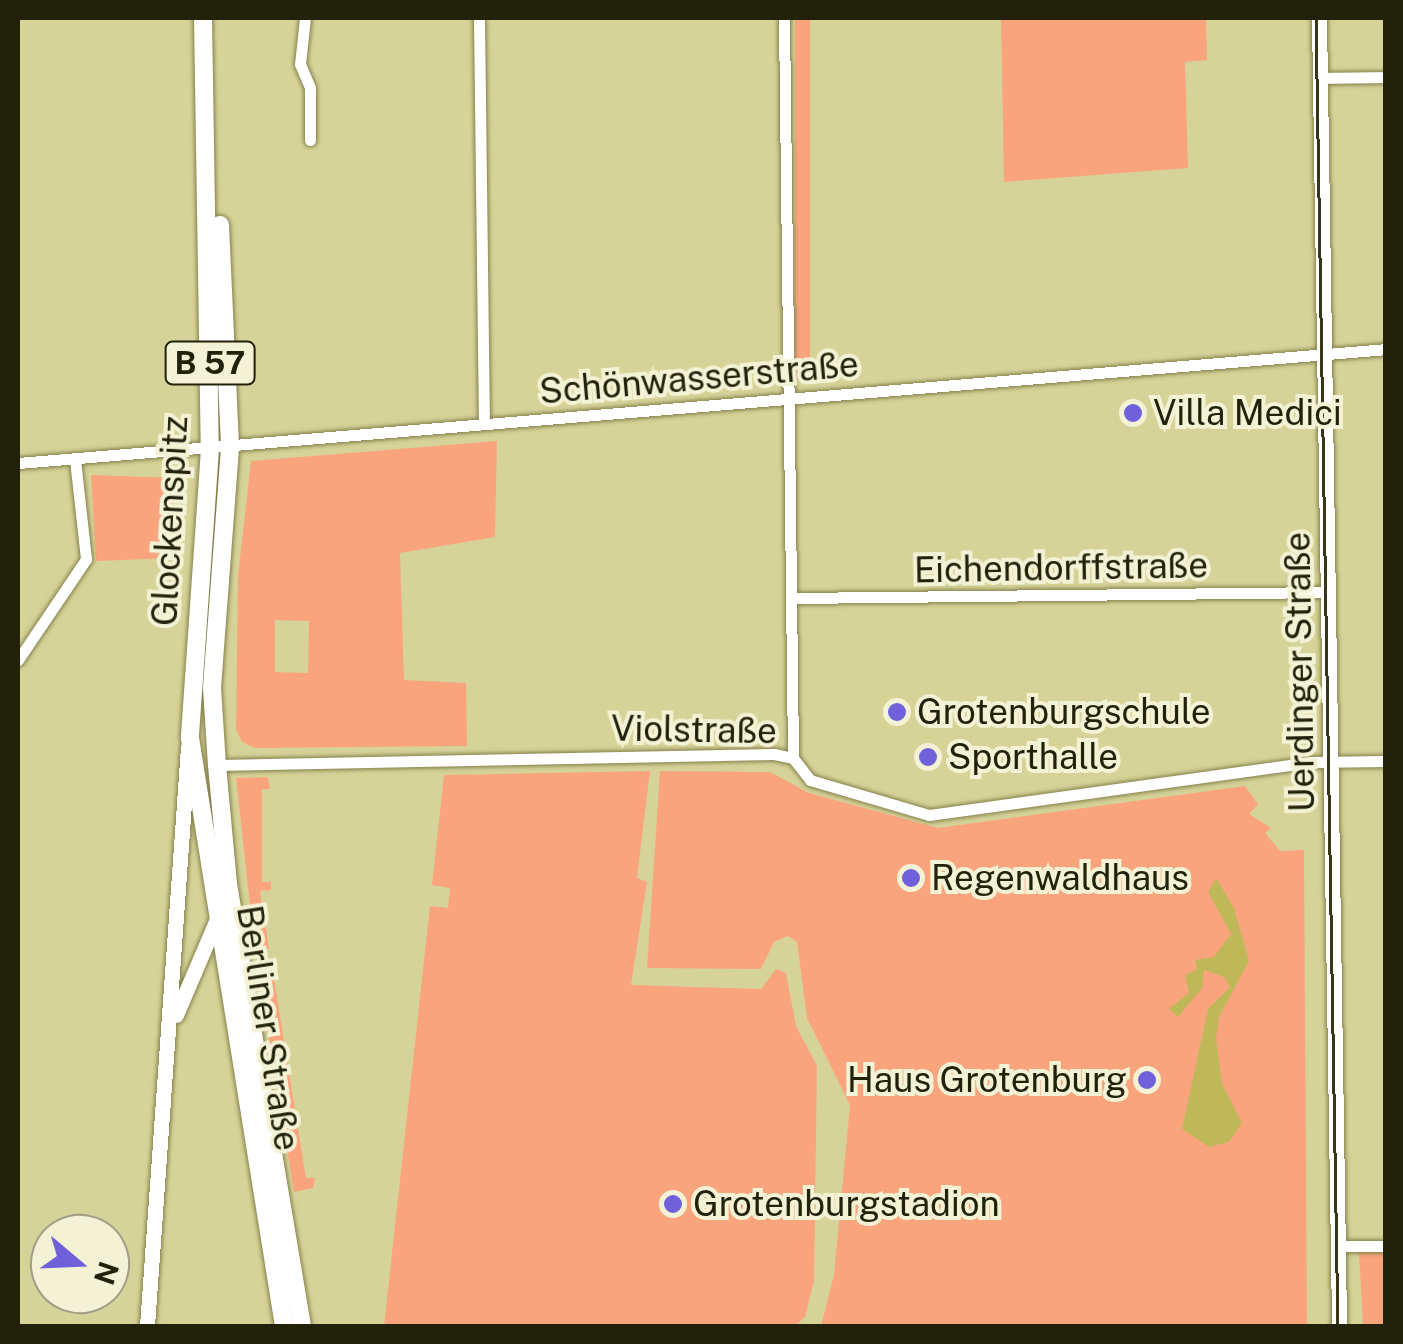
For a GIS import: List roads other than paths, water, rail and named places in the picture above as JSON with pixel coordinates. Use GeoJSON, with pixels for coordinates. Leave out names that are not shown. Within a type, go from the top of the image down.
{"type":"FeatureCollection","features":[{"type":"Feature","properties":{"kind":"main road","name":"Glockenspitz"},"geometry":{"type":"LineString","coordinates":[[147,1326],[210,449],[203,18]]}},
{"type":"Feature","properties":{"kind":"main road","name":"Glockenspitz"},"geometry":{"type":"LineString","coordinates":[[215,18],[230,448],[212,688],[217,765]]}},
{"type":"Feature","properties":{"kind":"main road","name":"Uerdinger Straße"},"geometry":{"type":"LineString","coordinates":[[1320,18],[1340,1326]]}},
{"type":"Feature","properties":{"kind":"main road","name":"Berliner Straße"},"geometry":{"type":"LineString","coordinates":[[190,738],[284,1326]]}},
{"type":"Feature","properties":{"kind":"main road","name":"Berliner Straße"},"geometry":{"type":"LineString","coordinates":[[217,765],[228,884],[302,1326]]}},
{"type":"Feature","properties":{"kind":"main road","name":"Glockenspitz"},"geometry":{"type":"LineString","coordinates":[[171,1028],[228,884]]}},
{"type":"Feature","properties":{"kind":"street"},"geometry":{"type":"LineString","coordinates":[[305,18],[300,64],[310,88],[310,140]]}},
{"type":"Feature","properties":{"kind":"street"},"geometry":{"type":"LineString","coordinates":[[479,18],[484,424]]}},
{"type":"Feature","properties":{"kind":"street"},"geometry":{"type":"LineString","coordinates":[[784,18],[793,758]]}},
{"type":"Feature","properties":{"kind":"street"},"geometry":{"type":"LineString","coordinates":[[1320,78],[1386,77]]}},
{"type":"Feature","properties":{"kind":"street","name":"Schönwasserstraße"},"geometry":{"type":"LineString","coordinates":[[18,463],[1386,348]]}},
{"type":"Feature","properties":{"kind":"street"},"geometry":{"type":"LineString","coordinates":[[18,660],[86,559],[75,459]]}},
{"type":"Feature","properties":{"kind":"street","name":"Eichendorffstraße"},"geometry":{"type":"LineString","coordinates":[[794,598],[1329,592]]}},
{"type":"Feature","properties":{"kind":"street","name":"Violstraße"},"geometry":{"type":"LineString","coordinates":[[217,765],[674,754],[793,758],[810,780],[929,815],[1332,761],[1386,761]]}},
{"type":"Feature","properties":{"kind":"street"},"geometry":{"type":"LineString","coordinates":[[1338,1246],[1386,1246]]}},
{"type":"Feature","properties":{"kind":"tram line"},"geometry":{"type":"LineString","coordinates":[[1316,18],[1338,1326]]}},
{"type":"Feature","properties":{"kind":"place","name":"Villa Medici"},"geometry":{"type":"Point","coordinates":[1133,413]}},
{"type":"Feature","properties":{"kind":"place","name":"Grotenburgschule"},"geometry":{"type":"Point","coordinates":[897,712]}},
{"type":"Feature","properties":{"kind":"place","name":"Sporthalle"},"geometry":{"type":"Point","coordinates":[928,757]}},
{"type":"Feature","properties":{"kind":"place","name":"Regenwaldhaus"},"geometry":{"type":"Point","coordinates":[911,878]}},
{"type":"Feature","properties":{"kind":"place","name":"Haus Grotenburg"},"geometry":{"type":"Point","coordinates":[1147,1080]}},
{"type":"Feature","properties":{"kind":"place","name":"Grotenburgstadion"},"geometry":{"type":"Point","coordinates":[673,1204]}}]}
